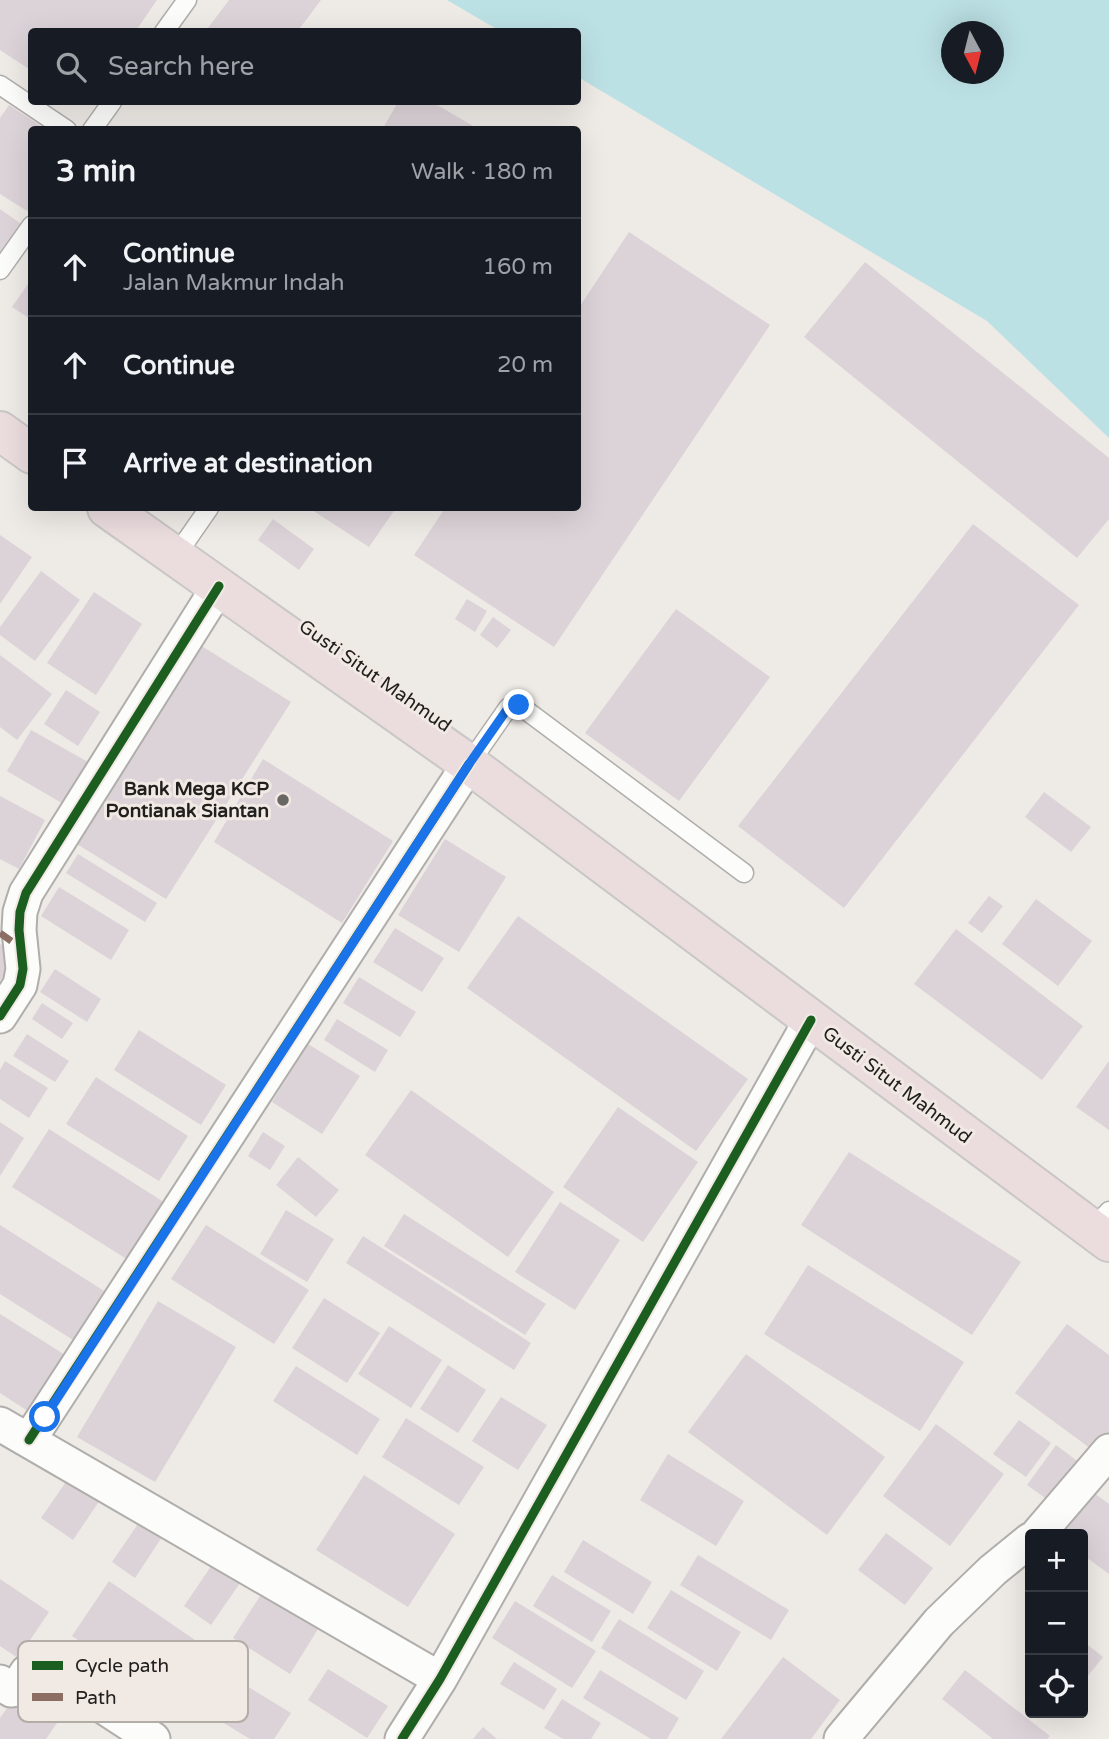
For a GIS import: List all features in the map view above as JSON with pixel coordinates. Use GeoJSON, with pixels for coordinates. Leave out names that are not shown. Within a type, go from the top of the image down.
{"type":"FeatureCollection","features":[{"type":"Feature","properties":{"kind":"highway"},"geometry":{"type":"LineString","coordinates":[[0,431],[28,451]]}},
{"type":"Feature","properties":{"kind":"highway","name":"Gusti Situt Mahmud"},"geometry":{"type":"LineString","coordinates":[[111,511],[469,764],[875,1069],[1103,1228]]}},
{"type":"Feature","properties":{"kind":"street"},"geometry":{"type":"LineString","coordinates":[[0,1017],[20,985],[23,969],[10,940],[26,893],[219,586]]}},
{"type":"Feature","properties":{"kind":"street"},"geometry":{"type":"LineString","coordinates":[[29,1440],[469,764]]}},
{"type":"Feature","properties":{"kind":"street"},"geometry":{"type":"LineString","coordinates":[[402,1739],[440,1679],[816,1025]]}},
{"type":"Feature","properties":{"kind":"street"},"geometry":{"type":"LineString","coordinates":[[0,1424],[440,1679]]}},
{"type":"Feature","properties":{"kind":"street"},"geometry":{"type":"LineString","coordinates":[[1042,1529],[1109,1451]]}},
{"type":"Feature","properties":{"kind":"street"},"geometry":{"type":"LineString","coordinates":[[848,1737],[939,1622],[993,1570],[1025,1544]]}},
{"type":"Feature","properties":{"kind":"street"},"geometry":{"type":"LineString","coordinates":[[0,1682],[11,1690],[18,1686]]}},
{"type":"Feature","properties":{"kind":"street"},"geometry":{"type":"LineString","coordinates":[[127,1722],[153,1739]]}},
{"type":"Feature","properties":{"kind":"lane"},"geometry":{"type":"LineString","coordinates":[[167,28],[187,0]]}},
{"type":"Feature","properties":{"kind":"lane"},"geometry":{"type":"LineString","coordinates":[[0,85],[28,104]]}},
{"type":"Feature","properties":{"kind":"lane"},"geometry":{"type":"LineString","coordinates":[[29,105],[60,126]]}},
{"type":"Feature","properties":{"kind":"lane"},"geometry":{"type":"LineString","coordinates":[[95,126],[110,105]]}},
{"type":"Feature","properties":{"kind":"lane"},"geometry":{"type":"LineString","coordinates":[[0,270],[28,231]]}},
{"type":"Feature","properties":{"kind":"lane"},"geometry":{"type":"LineString","coordinates":[[176,557],[207,511]]}},
{"type":"Feature","properties":{"kind":"lane"},"geometry":{"type":"LineString","coordinates":[[469,764],[508,708],[514,705],[524,707],[744,873]]}},
{"type":"Feature","properties":{"kind":"water"},"geometry":{"type":"Polygon","coordinates":[[[447,0],[1109,0],[1109,438],[987,321],[581,79],[581,28],[495,28],[447,0]]]}},
{"type":"Feature","properties":{"kind":"building"},"geometry":{"type":"Polygon","coordinates":[[[0,0],[157,0],[138,28],[28,28],[28,68],[0,50],[0,0]]]}},
{"type":"Feature","properties":{"kind":"building"},"geometry":{"type":"Polygon","coordinates":[[[229,0],[321,0],[300,28],[208,28],[229,0]]]}},
{"type":"Feature","properties":{"kind":"building"},"geometry":{"type":"Polygon","coordinates":[[[9,105],[41,126],[28,126],[27,211],[0,194],[0,118],[9,105]]]}},
{"type":"Feature","properties":{"kind":"building"},"geometry":{"type":"Polygon","coordinates":[[[396,105],[437,105],[473,126],[384,126],[396,105]]]}},
{"type":"Feature","properties":{"kind":"building"},"geometry":{"type":"Polygon","coordinates":[[[0,209],[24,226],[0,260],[0,209]]]}},
{"type":"Feature","properties":{"kind":"building"},"geometry":{"type":"Polygon","coordinates":[[[629,232],[770,325],[554,647],[414,555],[443,511],[581,511],[581,304],[629,232]]]}},
{"type":"Feature","properties":{"kind":"building"},"geometry":{"type":"Polygon","coordinates":[[[865,262],[1109,458],[1109,519],[1077,558],[804,337],[865,262]]]}},
{"type":"Feature","properties":{"kind":"building"},"geometry":{"type":"Polygon","coordinates":[[[28,284],[28,317],[12,307],[28,284]]]}},
{"type":"Feature","properties":{"kind":"building"},"geometry":{"type":"Polygon","coordinates":[[[314,511],[394,511],[369,547],[314,511]]]}},
{"type":"Feature","properties":{"kind":"building"},"geometry":{"type":"Polygon","coordinates":[[[273,519],[314,549],[299,570],[258,540],[273,519]]]}},
{"type":"Feature","properties":{"kind":"building"},"geometry":{"type":"Polygon","coordinates":[[[973,524],[1079,605],[844,908],[738,826],[973,524]]]}},
{"type":"Feature","properties":{"kind":"building"},"geometry":{"type":"Polygon","coordinates":[[[0,535],[32,557],[0,604],[0,535]]]}},
{"type":"Feature","properties":{"kind":"building"},"geometry":{"type":"Polygon","coordinates":[[[41,571],[80,600],[35,661],[0,635],[0,627],[41,571]]]}},
{"type":"Feature","properties":{"kind":"building"},"geometry":{"type":"Polygon","coordinates":[[[94,592],[142,624],[96,695],[47,663],[94,592]]]}},
{"type":"Feature","properties":{"kind":"building"},"geometry":{"type":"Polygon","coordinates":[[[467,599],[487,611],[475,632],[455,619],[467,599]]]}},
{"type":"Feature","properties":{"kind":"building"},"geometry":{"type":"Polygon","coordinates":[[[676,609],[770,677],[679,801],[585,733],[676,609]]]}},
{"type":"Feature","properties":{"kind":"building"},"geometry":{"type":"Polygon","coordinates":[[[493,617],[511,630],[497,648],[480,635],[493,617]]]}},
{"type":"Feature","properties":{"kind":"building"},"geometry":{"type":"Polygon","coordinates":[[[192,640],[291,702],[166,899],[67,838],[192,640]]]}},
{"type":"Feature","properties":{"kind":"building"},"geometry":{"type":"Polygon","coordinates":[[[0,655],[52,694],[17,740],[0,727],[0,655]]]}},
{"type":"Feature","properties":{"kind":"building"},"geometry":{"type":"Polygon","coordinates":[[[66,690],[100,712],[78,746],[44,724],[66,690]]]}},
{"type":"Feature","properties":{"kind":"building"},"geometry":{"type":"Polygon","coordinates":[[[31,730],[90,763],[65,805],[7,771],[31,730]]]}},
{"type":"Feature","properties":{"kind":"building","name":"Bank Mega KCP Pontianak Siantan"},"geometry":{"type":"Polygon","coordinates":[[[263,759],[393,841],[342,923],[214,842],[263,759]]]}},
{"type":"Feature","properties":{"kind":"building"},"geometry":{"type":"Polygon","coordinates":[[[1044,792],[1091,827],[1071,852],[1025,817],[1044,792]]]}},
{"type":"Feature","properties":{"kind":"building"},"geometry":{"type":"Polygon","coordinates":[[[0,796],[45,820],[19,869],[0,859],[0,796]]]}},
{"type":"Feature","properties":{"kind":"building"},"geometry":{"type":"Polygon","coordinates":[[[445,839],[506,877],[459,952],[398,915],[445,839]]]}},
{"type":"Feature","properties":{"kind":"building"},"geometry":{"type":"Polygon","coordinates":[[[78,854],[157,903],[145,922],[66,873],[78,854]]]}},
{"type":"Feature","properties":{"kind":"building"},"geometry":{"type":"Polygon","coordinates":[[[59,887],[129,930],[111,960],[41,916],[59,887]]]}},
{"type":"Feature","properties":{"kind":"building"},"geometry":{"type":"Polygon","coordinates":[[[989,896],[1003,906],[982,933],[968,923],[989,896]]]}},
{"type":"Feature","properties":{"kind":"building"},"geometry":{"type":"Polygon","coordinates":[[[1036,899],[1092,941],[1058,986],[1002,944],[1036,899]]]}},
{"type":"Feature","properties":{"kind":"building"},"geometry":{"type":"Polygon","coordinates":[[[518,916],[748,1079],[696,1151],[467,988],[518,916]]]}},
{"type":"Feature","properties":{"kind":"building"},"geometry":{"type":"Polygon","coordinates":[[[395,928],[444,958],[422,992],[373,962],[395,928]]]}},
{"type":"Feature","properties":{"kind":"building"},"geometry":{"type":"Polygon","coordinates":[[[956,929],[1083,1026],[1042,1080],[914,984],[956,929]]]}},
{"type":"Feature","properties":{"kind":"building"},"geometry":{"type":"Polygon","coordinates":[[[0,944],[17,954],[0,981],[0,944]]]}},
{"type":"Feature","properties":{"kind":"building"},"geometry":{"type":"Polygon","coordinates":[[[55,969],[101,999],[87,1022],[40,992],[55,969]]]}},
{"type":"Feature","properties":{"kind":"building"},"geometry":{"type":"Polygon","coordinates":[[[359,977],[416,1012],[400,1037],[343,1003],[359,977]]]}},
{"type":"Feature","properties":{"kind":"building"},"geometry":{"type":"Polygon","coordinates":[[[42,1003],[73,1023],[62,1039],[32,1019],[42,1003]]]}},
{"type":"Feature","properties":{"kind":"building"},"geometry":{"type":"Polygon","coordinates":[[[337,1019],[388,1050],[375,1072],[324,1040],[337,1019]]]}},
{"type":"Feature","properties":{"kind":"building"},"geometry":{"type":"Polygon","coordinates":[[[139,1030],[226,1085],[201,1125],[114,1070],[139,1030]]]}},
{"type":"Feature","properties":{"kind":"building"},"geometry":{"type":"Polygon","coordinates":[[[27,1034],[69,1061],[55,1082],[13,1056],[27,1034]]]}},
{"type":"Feature","properties":{"kind":"building"},"geometry":{"type":"Polygon","coordinates":[[[308,1044],[360,1076],[322,1134],[272,1102],[308,1044]]]}},
{"type":"Feature","properties":{"kind":"building"},"geometry":{"type":"Polygon","coordinates":[[[5,1061],[48,1088],[29,1118],[0,1099],[0,1070],[5,1061]]]}},
{"type":"Feature","properties":{"kind":"building"},"geometry":{"type":"Polygon","coordinates":[[[1109,1061],[1109,1130],[1076,1107],[1109,1061]]]}},
{"type":"Feature","properties":{"kind":"building"},"geometry":{"type":"Polygon","coordinates":[[[96,1077],[188,1136],[159,1181],[66,1124],[96,1077]]]}},
{"type":"Feature","properties":{"kind":"building"},"geometry":{"type":"Polygon","coordinates":[[[411,1090],[554,1192],[508,1257],[365,1155],[411,1090]]]}},
{"type":"Feature","properties":{"kind":"building"},"geometry":{"type":"Polygon","coordinates":[[[618,1107],[698,1162],[643,1242],[563,1187],[618,1107]]]}},
{"type":"Feature","properties":{"kind":"building"},"geometry":{"type":"Polygon","coordinates":[[[0,1122],[24,1138],[0,1176],[0,1122]]]}},
{"type":"Feature","properties":{"kind":"building"},"geometry":{"type":"Polygon","coordinates":[[[49,1129],[170,1206],[133,1263],[12,1187],[49,1129]]]}},
{"type":"Feature","properties":{"kind":"building"},"geometry":{"type":"Polygon","coordinates":[[[263,1132],[285,1146],[270,1170],[248,1156],[263,1132]]]}},
{"type":"Feature","properties":{"kind":"building"},"geometry":{"type":"Polygon","coordinates":[[[849,1152],[1021,1262],[972,1335],[801,1225],[849,1152]]]}},
{"type":"Feature","properties":{"kind":"building"},"geometry":{"type":"Polygon","coordinates":[[[298,1157],[339,1190],[316,1217],[276,1185],[298,1157]]]}},
{"type":"Feature","properties":{"kind":"building"},"geometry":{"type":"Polygon","coordinates":[[[560,1202],[620,1240],[575,1310],[515,1272],[560,1202]]]}},
{"type":"Feature","properties":{"kind":"building"},"geometry":{"type":"Polygon","coordinates":[[[286,1210],[334,1239],[307,1282],[260,1254],[286,1210]]]}},
{"type":"Feature","properties":{"kind":"building"},"geometry":{"type":"Polygon","coordinates":[[[404,1214],[546,1304],[525,1335],[384,1246],[404,1214]]]}},
{"type":"Feature","properties":{"kind":"building"},"geometry":{"type":"Polygon","coordinates":[[[0,1225],[112,1296],[81,1345],[0,1294],[0,1225]]]}},
{"type":"Feature","properties":{"kind":"building"},"geometry":{"type":"Polygon","coordinates":[[[206,1225],[309,1290],[274,1344],[171,1279],[206,1225]]]}},
{"type":"Feature","properties":{"kind":"building"},"geometry":{"type":"Polygon","coordinates":[[[363,1236],[531,1343],[514,1370],[346,1263],[363,1236]]]}},
{"type":"Feature","properties":{"kind":"building"},"geometry":{"type":"Polygon","coordinates":[[[808,1265],[964,1362],[920,1431],[764,1334],[808,1265]]]}},
{"type":"Feature","properties":{"kind":"building"},"geometry":{"type":"Polygon","coordinates":[[[324,1298],[380,1333],[347,1383],[292,1348],[324,1298]]]}},
{"type":"Feature","properties":{"kind":"building"},"geometry":{"type":"Polygon","coordinates":[[[158,1301],[236,1347],[155,1482],[77,1437],[158,1301]]]}},
{"type":"Feature","properties":{"kind":"building"},"geometry":{"type":"Polygon","coordinates":[[[0,1314],[70,1358],[34,1415],[0,1393],[0,1314]]]}},
{"type":"Feature","properties":{"kind":"building"},"geometry":{"type":"Polygon","coordinates":[[[1067,1324],[1109,1355],[1109,1431],[1094,1451],[1015,1393],[1067,1324]]]}},
{"type":"Feature","properties":{"kind":"building"},"geometry":{"type":"Polygon","coordinates":[[[389,1326],[442,1360],[411,1408],[358,1374],[389,1326]]]}},
{"type":"Feature","properties":{"kind":"building"},"geometry":{"type":"Polygon","coordinates":[[[746,1354],[885,1457],[827,1535],[688,1432],[746,1354]]]}},
{"type":"Feature","properties":{"kind":"building"},"geometry":{"type":"Polygon","coordinates":[[[448,1365],[486,1390],[458,1433],[420,1409],[448,1365]]]}},
{"type":"Feature","properties":{"kind":"building"},"geometry":{"type":"Polygon","coordinates":[[[296,1366],[380,1419],[357,1455],[273,1401],[296,1366]]]}},
{"type":"Feature","properties":{"kind":"building"},"geometry":{"type":"Polygon","coordinates":[[[501,1397],[547,1425],[518,1470],[472,1441],[501,1397]]]}},
{"type":"Feature","properties":{"kind":"building"},"geometry":{"type":"Polygon","coordinates":[[[406,1418],[484,1467],[459,1505],[382,1457],[406,1418]]]}},
{"type":"Feature","properties":{"kind":"building"},"geometry":{"type":"Polygon","coordinates":[[[1019,1420],[1051,1443],[1026,1477],[993,1454],[1019,1420]]]}},
{"type":"Feature","properties":{"kind":"building"},"geometry":{"type":"Polygon","coordinates":[[[936,1424],[1004,1474],[950,1546],[883,1496],[936,1424]]]}},
{"type":"Feature","properties":{"kind":"building"},"geometry":{"type":"Polygon","coordinates":[[[1056,1445],[1084,1466],[1055,1505],[1027,1485],[1056,1445]]]}},
{"type":"Feature","properties":{"kind":"building"},"geometry":{"type":"Polygon","coordinates":[[[668,1454],[744,1501],[716,1546],[640,1500],[668,1454]]]}},
{"type":"Feature","properties":{"kind":"building"},"geometry":{"type":"Polygon","coordinates":[[[364,1475],[455,1534],[408,1607],[316,1550],[364,1475]]]}},
{"type":"Feature","properties":{"kind":"building"},"geometry":{"type":"Polygon","coordinates":[[[70,1476],[102,1497],[73,1540],[41,1518],[70,1476]]]}},
{"type":"Feature","properties":{"kind":"building"},"geometry":{"type":"Polygon","coordinates":[[[1094,1493],[1109,1504],[1109,1574],[1088,1559],[1088,1529],[1067,1529],[1094,1493]]]}},
{"type":"Feature","properties":{"kind":"building"},"geometry":{"type":"Polygon","coordinates":[[[142,1518],[164,1534],[135,1578],[112,1562],[142,1518]]]}},
{"type":"Feature","properties":{"kind":"building"},"geometry":{"type":"Polygon","coordinates":[[[886,1533],[933,1568],[905,1605],[858,1570],[886,1533]]]}},
{"type":"Feature","properties":{"kind":"building"},"geometry":{"type":"Polygon","coordinates":[[[583,1540],[652,1582],[633,1614],[564,1572],[583,1540]]]}},
{"type":"Feature","properties":{"kind":"building"},"geometry":{"type":"Polygon","coordinates":[[[698,1555],[789,1610],[771,1640],[680,1585],[698,1555]]]}},
{"type":"Feature","properties":{"kind":"building"},"geometry":{"type":"Polygon","coordinates":[[[214,1562],[242,1580],[211,1625],[184,1606],[214,1562]]]}},
{"type":"Feature","properties":{"kind":"building"},"geometry":{"type":"Polygon","coordinates":[[[552,1575],[611,1611],[592,1642],[533,1606],[552,1575]]]}},
{"type":"Feature","properties":{"kind":"building"},"geometry":{"type":"Polygon","coordinates":[[[0,1579],[49,1612],[29,1641],[18,1641],[18,1658],[0,1646],[0,1579]]]}},
{"type":"Feature","properties":{"kind":"building"},"geometry":{"type":"Polygon","coordinates":[[[109,1581],[196,1641],[79,1641],[72,1636],[109,1581]]]}},
{"type":"Feature","properties":{"kind":"building"},"geometry":{"type":"Polygon","coordinates":[[[671,1590],[741,1632],[717,1671],[647,1628],[671,1590]]]}},
{"type":"Feature","properties":{"kind":"building"},"geometry":{"type":"Polygon","coordinates":[[[262,1593],[318,1629],[290,1674],[248,1647],[248,1641],[233,1638],[262,1593]]]}},
{"type":"Feature","properties":{"kind":"building"},"geometry":{"type":"Polygon","coordinates":[[[515,1601],[596,1651],[572,1688],[492,1638],[515,1601]]]}},
{"type":"Feature","properties":{"kind":"building"},"geometry":{"type":"Polygon","coordinates":[[[619,1619],[704,1671],[686,1700],[601,1648],[619,1619]]]}},
{"type":"Feature","properties":{"kind":"building"},"geometry":{"type":"Polygon","coordinates":[[[1088,1645],[1103,1657],[1088,1676],[1088,1645]]]}},
{"type":"Feature","properties":{"kind":"building"},"geometry":{"type":"Polygon","coordinates":[[[783,1657],[840,1700],[811,1739],[721,1739],[783,1657]]]}},
{"type":"Feature","properties":{"kind":"building"},"geometry":{"type":"Polygon","coordinates":[[[514,1662],[557,1689],[544,1710],[500,1684],[514,1662]]]}},
{"type":"Feature","properties":{"kind":"building"},"geometry":{"type":"Polygon","coordinates":[[[328,1669],[388,1706],[367,1738],[308,1700],[328,1669]]]}},
{"type":"Feature","properties":{"kind":"building"},"geometry":{"type":"Polygon","coordinates":[[[600,1670],[679,1718],[667,1739],[651,1739],[583,1698],[600,1670]]]}},
{"type":"Feature","properties":{"kind":"building"},"geometry":{"type":"Polygon","coordinates":[[[965,1670],[1050,1736],[1047,1739],[993,1739],[942,1699],[965,1670]]]}},
{"type":"Feature","properties":{"kind":"building"},"geometry":{"type":"Polygon","coordinates":[[[248,1687],[291,1713],[274,1739],[250,1739],[222,1722],[248,1722],[248,1687]]]}},
{"type":"Feature","properties":{"kind":"building"},"geometry":{"type":"Polygon","coordinates":[[[18,1693],[18,1722],[58,1722],[46,1739],[0,1739],[0,1718],[18,1693]]]}},
{"type":"Feature","properties":{"kind":"building"},"geometry":{"type":"Polygon","coordinates":[[[562,1699],[601,1723],[591,1739],[563,1739],[544,1728],[562,1699]]]}},
{"type":"Feature","properties":{"kind":"building"},"geometry":{"type":"Polygon","coordinates":[[[483,1727],[497,1739],[473,1739],[483,1727]]]}},
{"type":"Feature","properties":{"kind":"marked path"},"geometry":{"type":"LineString","coordinates":[[0,933],[21,948]]}},
{"type":"Feature","properties":{"kind":"cycle path"},"geometry":{"type":"LineString","coordinates":[[0,1016],[20,985],[23,969],[20,912],[26,893],[219,586]]}},
{"type":"Feature","properties":{"kind":"cycle path"},"geometry":{"type":"LineString","coordinates":[[29,1440],[469,764]]}},
{"type":"Feature","properties":{"kind":"cycle path"},"geometry":{"type":"LineString","coordinates":[[402,1739],[440,1679],[811,1020]]}},
{"type":"Feature","properties":{"kind":"place","name":"Bank Mega KCP Pontianak Siantan"},"geometry":{"type":"Point","coordinates":[283,800]}},
{"type":"Feature","properties":{"kind":"route"},"geometry":{"type":"LineString","coordinates":[[45,1417],[469,764],[508,708],[519,705]]}}]}
